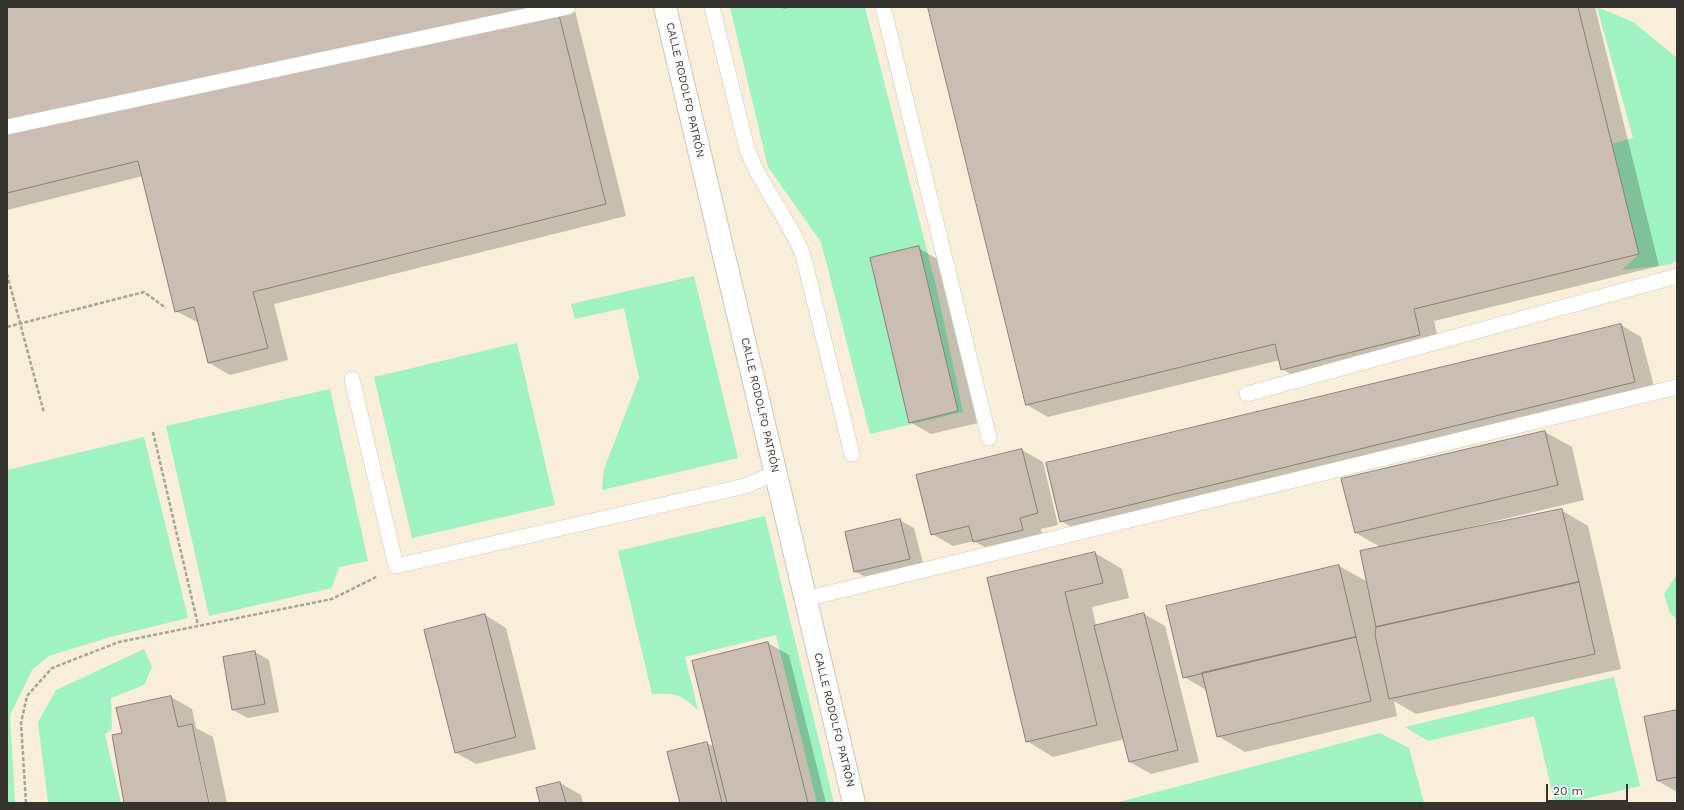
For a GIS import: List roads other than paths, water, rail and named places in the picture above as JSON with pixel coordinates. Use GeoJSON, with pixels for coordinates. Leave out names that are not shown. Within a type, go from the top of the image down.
{"type":"FeatureCollection","features":[{"type":"Feature","properties":{"kind":"street","name":"CALLE RODOLFO PATRÓN"},"geometry":{"type":"LineString","coordinates":[[665,7],[854,803]]}},
{"type":"Feature","properties":{"kind":"lane"},"geometry":{"type":"LineString","coordinates":[[7,127],[568,7]]}},
{"type":"Feature","properties":{"kind":"lane"},"geometry":{"type":"LineString","coordinates":[[712,7],[747,149],[754,168],[796,237],[803,255],[852,454]]}},
{"type":"Feature","properties":{"kind":"lane"},"geometry":{"type":"LineString","coordinates":[[883,7],[989,438]]}},
{"type":"Feature","properties":{"kind":"lane"},"geometry":{"type":"LineString","coordinates":[[1247,394],[1677,276]]}},
{"type":"Feature","properties":{"kind":"lane"},"geometry":{"type":"LineString","coordinates":[[352,378],[396,566],[745,486],[776,473]]}},
{"type":"Feature","properties":{"kind":"lane"},"geometry":{"type":"LineString","coordinates":[[805,599],[1677,386]]}}]}
